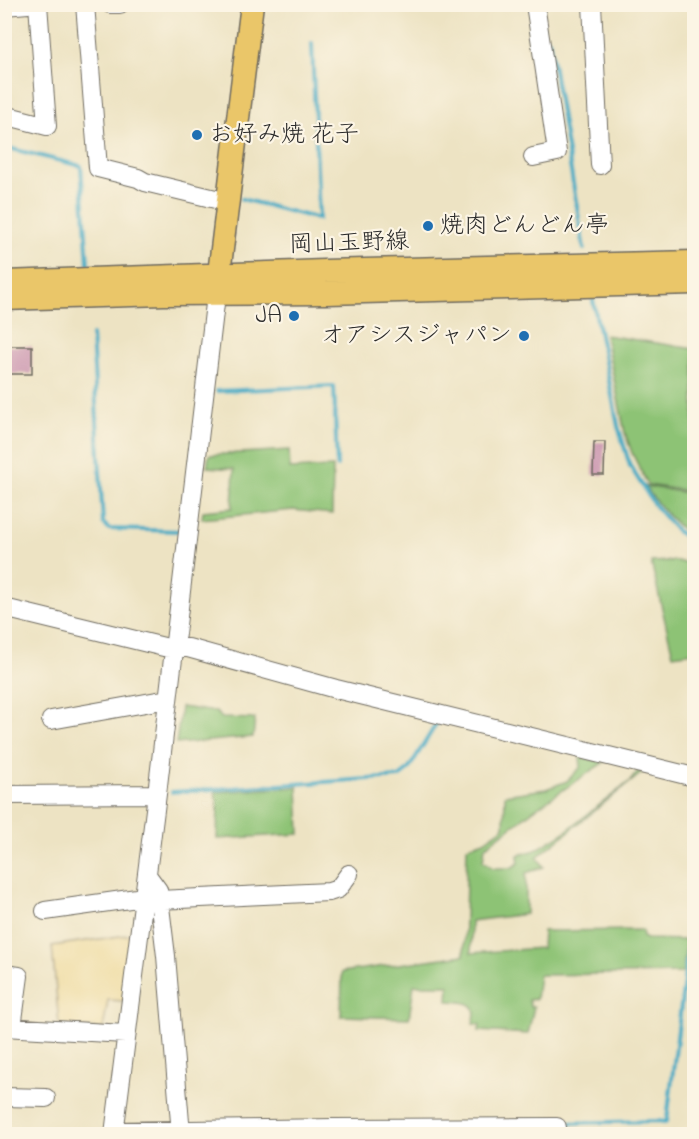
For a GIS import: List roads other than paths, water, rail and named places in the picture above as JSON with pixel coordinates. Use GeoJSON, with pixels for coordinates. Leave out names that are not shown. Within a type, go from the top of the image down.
{"type":"FeatureCollection","features":[{"type":"Feature","properties":{"kind":"main road"},"geometry":{"type":"LineString","coordinates":[[218,285],[252,4]]}},
{"type":"Feature","properties":{"kind":"main road","name":"岡山玉野線"},"geometry":{"type":"LineString","coordinates":[[4,299],[164,294],[324,271],[694,262]]}},
{"type":"Feature","properties":{"kind":"main road","name":"岡山玉野線"},"geometry":{"type":"LineString","coordinates":[[4,282],[218,285],[694,283]]}},
{"type":"Feature","properties":{"kind":"street"},"geometry":{"type":"LineString","coordinates":[[6,11],[28,4]]}},
{"type":"Feature","properties":{"kind":"street"},"geometry":{"type":"LineString","coordinates":[[4,115],[47,126],[38,4]]}},
{"type":"Feature","properties":{"kind":"street"},"geometry":{"type":"LineString","coordinates":[[86,4],[98,168],[228,202]]}},
{"type":"Feature","properties":{"kind":"street"},"geometry":{"type":"LineString","coordinates":[[110,4],[120,4]]}},
{"type":"Feature","properties":{"kind":"street"},"geometry":{"type":"LineString","coordinates":[[533,157],[557,152],[535,4]]}},
{"type":"Feature","properties":{"kind":"street"},"geometry":{"type":"LineString","coordinates":[[592,4],[600,165]]}},
{"type":"Feature","properties":{"kind":"street"},"geometry":{"type":"LineString","coordinates":[[181,1132],[172,1017],[147,875],[218,285]]}},
{"type":"Feature","properties":{"kind":"street"},"geometry":{"type":"LineString","coordinates":[[4,608],[164,647],[188,648],[336,689],[694,777]]}},
{"type":"Feature","properties":{"kind":"street"},"geometry":{"type":"LineString","coordinates":[[51,720],[168,699]]}},
{"type":"Feature","properties":{"kind":"street"},"geometry":{"type":"LineString","coordinates":[[4,795],[157,794]]}},
{"type":"Feature","properties":{"kind":"street"},"geometry":{"type":"LineString","coordinates":[[45,911],[152,898],[329,892],[338,889],[348,874]]}},
{"type":"Feature","properties":{"kind":"street"},"geometry":{"type":"LineString","coordinates":[[152,898],[136,969],[125,1034],[114,1133],[333,1128],[557,1127]]}},
{"type":"Feature","properties":{"kind":"street"},"geometry":{"type":"LineString","coordinates":[[4,974],[19,976],[8,1027],[125,1034]]}},
{"type":"Feature","properties":{"kind":"street"},"geometry":{"type":"LineString","coordinates":[[4,1097],[46,1098]]}},
{"type":"Feature","properties":{"kind":"waterway"},"geometry":{"type":"LineString","coordinates":[[549,40],[584,249]]}},
{"type":"Feature","properties":{"kind":"waterway"},"geometry":{"type":"LineString","coordinates":[[242,199],[319,219],[312,43]]}},
{"type":"Feature","properties":{"kind":"waterway"},"geometry":{"type":"LineString","coordinates":[[4,147],[81,166],[88,264]]}},
{"type":"Feature","properties":{"kind":"waterway"},"geometry":{"type":"LineString","coordinates":[[593,300],[618,426],[630,466],[655,506],[678,532],[694,543]]}},
{"type":"Feature","properties":{"kind":"waterway"},"geometry":{"type":"LineString","coordinates":[[92,335],[103,523],[109,529],[181,531]]}},
{"type":"Feature","properties":{"kind":"waterway"},"geometry":{"type":"LineString","coordinates":[[217,391],[334,386],[337,466]]}},
{"type":"Feature","properties":{"kind":"waterway"},"geometry":{"type":"LineString","coordinates":[[172,792],[399,777],[408,770],[438,721]]}},
{"type":"Feature","properties":{"kind":"waterway"},"geometry":{"type":"LineString","coordinates":[[562,1123],[665,1122],[667,1120],[694,899]]}},
{"type":"Feature","properties":{"kind":"place","name":"お好み焼 花子"},"geometry":{"type":"Point","coordinates":[197,135]}},
{"type":"Feature","properties":{"kind":"place","name":"焼肉どんどん亭"},"geometry":{"type":"Point","coordinates":[428,226]}},
{"type":"Feature","properties":{"kind":"place","name":"JA"},"geometry":{"type":"Point","coordinates":[294,316]}},
{"type":"Feature","properties":{"kind":"place","name":"オアシスジャパン"},"geometry":{"type":"Point","coordinates":[524,336]}}]}
